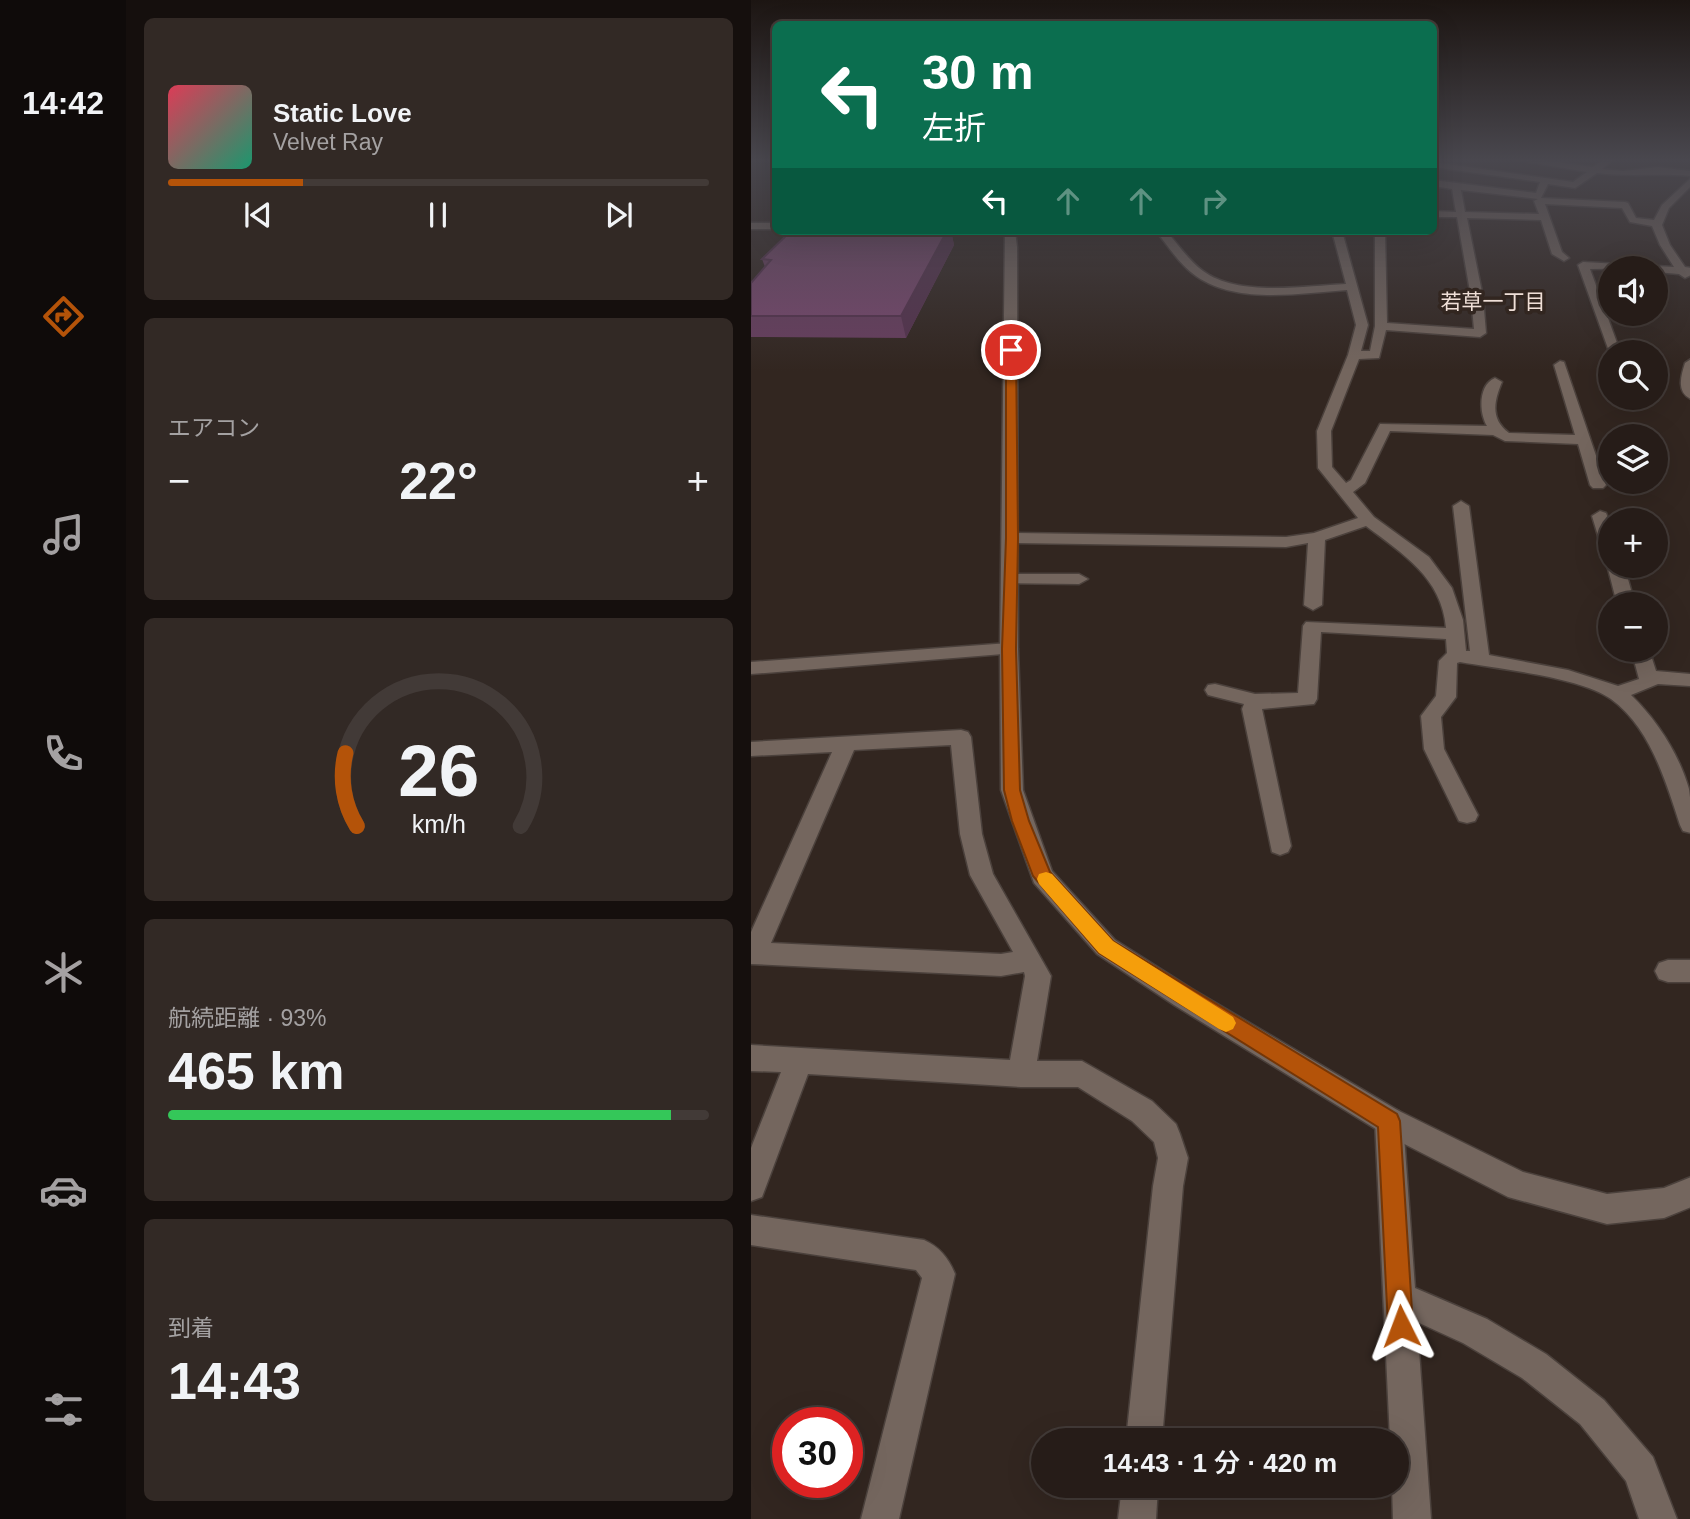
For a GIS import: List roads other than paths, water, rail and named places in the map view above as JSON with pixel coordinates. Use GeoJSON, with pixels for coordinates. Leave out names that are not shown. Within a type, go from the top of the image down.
{"type":"FeatureCollection","features":[{"type":"Feature","properties":{"kind":"street"},"geometry":{"type":"LineString","coordinates":[[1381,326],[1480,338],[1477,297],[1464,229]]}},
{"type":"Feature","properties":{"kind":"street"},"geometry":{"type":"LineString","coordinates":[[1549,229],[1557,254],[1564,258]]}},
{"type":"Feature","properties":{"kind":"street"},"geometry":{"type":"LineString","coordinates":[[1656,229],[1657,234],[1685,270],[1690,283]]}},
{"type":"Feature","properties":{"kind":"street"},"geometry":{"type":"LineString","coordinates":[[1010,235],[1012,538],[1009,649],[1012,790],[1042,876],[1106,947],[1389,1121],[1519,1186],[1607,1209],[1664,1203],[1690,1192]]}},
{"type":"Feature","properties":{"kind":"street"},"geometry":{"type":"LineString","coordinates":[[1165,235],[1201,275],[1227,285],[1259,289],[1351,287]]}},
{"type":"Feature","properties":{"kind":"street"},"geometry":{"type":"LineString","coordinates":[[1338,235],[1362,325],[1354,355],[1324,431],[1325,468],[1368,520],[1423,561],[1446,592],[1456,634],[1457,655]]}},
{"type":"Feature","properties":{"kind":"street"},"geometry":{"type":"LineString","coordinates":[[1354,355],[1375,355],[1381,326],[1380,235]]}},
{"type":"Feature","properties":{"kind":"street"},"geometry":{"type":"LineString","coordinates":[[1610,340],[1583,265],[1685,270]]}},
{"type":"Feature","properties":{"kind":"street"},"geometry":{"type":"LineString","coordinates":[[1690,363],[1686,382],[1690,395]]}},
{"type":"Feature","properties":{"kind":"street"},"geometry":{"type":"LineString","coordinates":[[1560,365],[1598,485]]}},
{"type":"Feature","properties":{"kind":"street"},"geometry":{"type":"LineString","coordinates":[[1495,382],[1486,406],[1491,423],[1505,437],[1584,440]]}},
{"type":"Feature","properties":{"kind":"street"},"geometry":{"type":"LineString","coordinates":[[1343,492],[1357,483],[1385,427],[1497,431]]}},
{"type":"Feature","properties":{"kind":"street"},"geometry":{"type":"LineString","coordinates":[[1461,506],[1480,660]]}},
{"type":"Feature","properties":{"kind":"street"},"geometry":{"type":"LineString","coordinates":[[1012,538],[1254,543],[1316,537],[1368,520]]}},
{"type":"Feature","properties":{"kind":"street"},"geometry":{"type":"LineString","coordinates":[[1313,605],[1316,537]]}},
{"type":"Feature","properties":{"kind":"street"},"geometry":{"type":"LineString","coordinates":[[1011,579],[1079,579]]}},
{"type":"Feature","properties":{"kind":"street"},"geometry":{"type":"LineString","coordinates":[[1215,691],[1256,701],[1307,699],[1312,626],[1456,634]]}},
{"type":"Feature","properties":{"kind":"street"},"geometry":{"type":"LineString","coordinates":[[751,668],[1009,649]]}},
{"type":"Feature","properties":{"kind":"street"},"geometry":{"type":"LineString","coordinates":[[1457,655],[1586,682],[1617,693],[1651,729],[1672,768],[1690,825]]}},
{"type":"Feature","properties":{"kind":"street"},"geometry":{"type":"LineString","coordinates":[[1457,655],[1448,662],[1446,697],[1431,716],[1434,749],[1467,815]]}},
{"type":"Feature","properties":{"kind":"street"},"geometry":{"type":"LineString","coordinates":[[1617,693],[1650,682],[1644,662]]}},
{"type":"Feature","properties":{"kind":"street"},"geometry":{"type":"LineString","coordinates":[[1648,677],[1690,680]]}},
{"type":"Feature","properties":{"kind":"street"},"geometry":{"type":"LineString","coordinates":[[1256,701],[1252,709],[1280,846]]}},
{"type":"Feature","properties":{"kind":"street"},"geometry":{"type":"LineString","coordinates":[[751,749],[961,737],[971,834],[982,875],[1039,976],[1021,1074]]}},
{"type":"Feature","properties":{"kind":"street"},"geometry":{"type":"LineString","coordinates":[[846,744],[753,953],[1001,965],[1032,960]]}},
{"type":"Feature","properties":{"kind":"street"},"geometry":{"type":"LineString","coordinates":[[751,1058],[1021,1074],[1082,1074],[1142,1111],[1166,1134],[1173,1158],[1145,1428]]}},
{"type":"Feature","properties":{"kind":"street"},"geometry":{"type":"LineString","coordinates":[[751,1186],[800,1060]]}},
{"type":"Feature","properties":{"kind":"street"},"geometry":{"type":"LineString","coordinates":[[1389,1121],[1412,1519]]}},
{"type":"Feature","properties":{"kind":"street"},"geometry":{"type":"LineString","coordinates":[[751,1230],[924,1256],[939,1274],[880,1519]]}},
{"type":"Feature","properties":{"kind":"street"},"geometry":{"type":"LineString","coordinates":[[1399,1298],[1475,1331],[1534,1366],[1592,1412],[1640,1470],[1658,1519]]}},
{"type":"Feature","properties":{"kind":"street"},"geometry":{"type":"LineString","coordinates":[[1137,1519],[1139,1498]]}},
{"type":"Feature","properties":{"kind":"district","name":"若草一丁目"},"geometry":{"type":"Point","coordinates":[1493,301]}}]}
